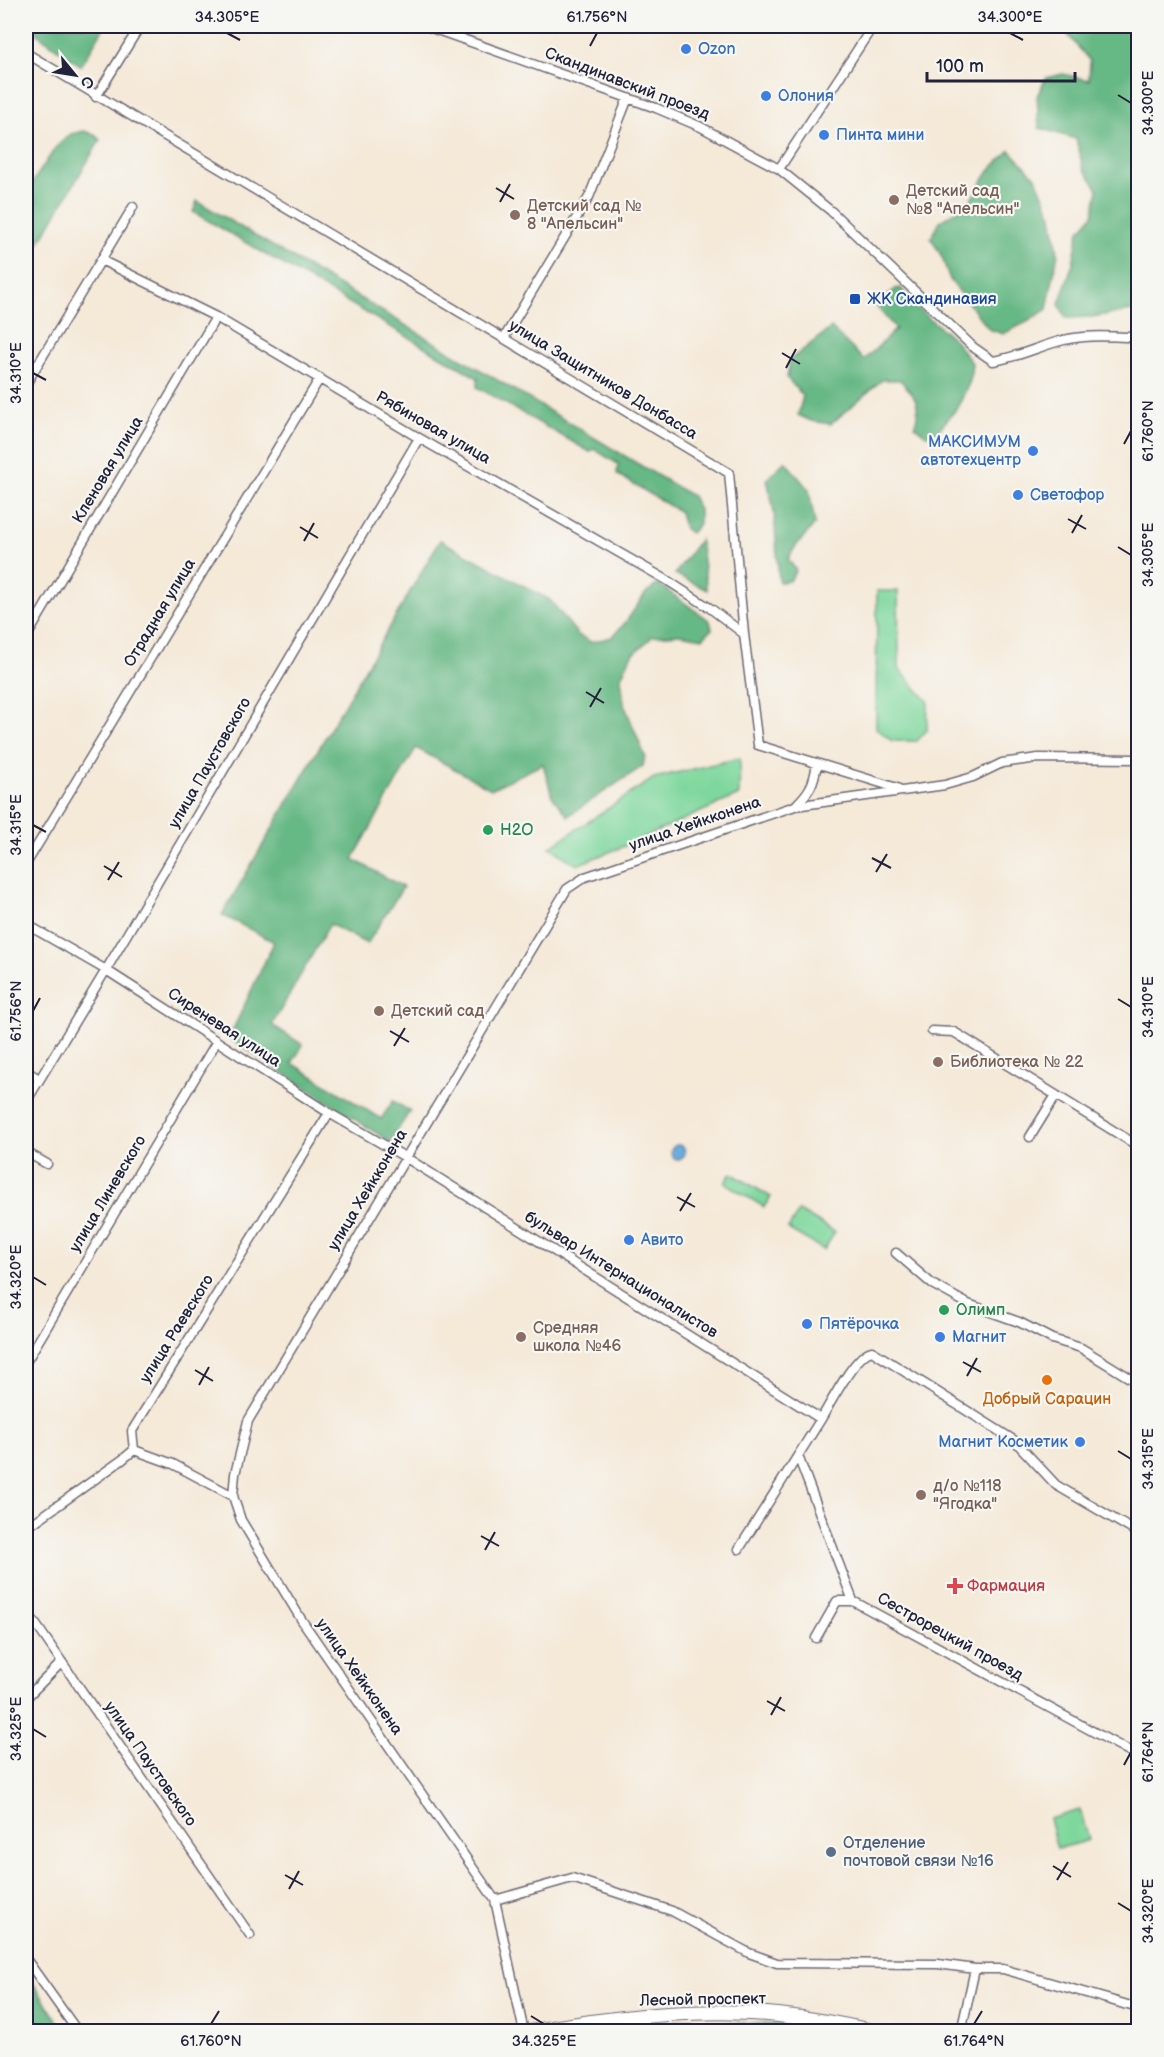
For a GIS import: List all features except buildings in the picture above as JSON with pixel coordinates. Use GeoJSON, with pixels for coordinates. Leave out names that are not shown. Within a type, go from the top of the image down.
{"type":"FeatureCollection","features":[{"type":"Feature","properties":{"kind":"main road","name":"Лесной проспект"},"geometry":{"type":"LineString","coordinates":[[531,2031],[596,2021],[717,2013],[766,2014],[833,2027],[876,2031]]}},
{"type":"Feature","properties":{"kind":"main road","name":"Лесной проспект"},"geometry":{"type":"LineString","coordinates":[[673,2031],[690,2031]]}},
{"type":"Feature","properties":{"kind":"street"},"geometry":{"type":"LineString","coordinates":[[96,97],[140,26]]}},
{"type":"Feature","properties":{"kind":"street","name":"Скандинавский проезд"},"geometry":{"type":"LineString","coordinates":[[426,26],[628,98],[701,127],[779,169],[838,218],[973,347],[993,361],[1012,358],[1066,339],[1138,337]]}},
{"type":"Feature","properties":{"kind":"street"},"geometry":{"type":"LineString","coordinates":[[779,169],[873,26]]}},
{"type":"Feature","properties":{"kind":"street","name":"улица Защитников Донбасса"},"geometry":{"type":"LineString","coordinates":[[26,53],[96,97],[729,473],[744,634],[758,745],[901,790]]}},
{"type":"Feature","properties":{"kind":"street"},"geometry":{"type":"LineString","coordinates":[[504,338],[589,196],[628,98]]}},
{"type":"Feature","properties":{"kind":"street"},"geometry":{"type":"LineString","coordinates":[[26,384],[133,207]]}},
{"type":"Feature","properties":{"kind":"street","name":"Рябиновая улица"},"geometry":{"type":"LineString","coordinates":[[101,260],[216,317],[419,438],[665,579],[710,608],[744,634]]}},
{"type":"Feature","properties":{"kind":"street","name":"Кленовая улица"},"geometry":{"type":"LineString","coordinates":[[26,638],[216,317]]}},
{"type":"Feature","properties":{"kind":"street","name":"Отрадная улица"},"geometry":{"type":"LineString","coordinates":[[26,864],[320,378]]}},
{"type":"Feature","properties":{"kind":"street","name":"улица Паустовского"},"geometry":{"type":"LineString","coordinates":[[26,1102],[419,438]]}},
{"type":"Feature","properties":{"kind":"street","name":"улица Хейкконена"},"geometry":{"type":"LineString","coordinates":[[525,2031],[495,1900],[301,1619],[241,1520],[233,1496],[235,1474],[248,1421],[567,889],[585,877],[795,806],[945,785],[973,777],[1002,763],[1038,758],[1138,759]]}},
{"type":"Feature","properties":{"kind":"street"},"geometry":{"type":"LineString","coordinates":[[795,806],[810,791],[817,763]]}},
{"type":"Feature","properties":{"kind":"street","name":"Сиреневая улица"},"geometry":{"type":"LineString","coordinates":[[26,924],[106,970],[329,1113],[405,1157]]}},
{"type":"Feature","properties":{"kind":"street"},"geometry":{"type":"LineString","coordinates":[[932,1030],[954,1032],[1138,1146]]}},
{"type":"Feature","properties":{"kind":"street","name":"улица Линевского"},"geometry":{"type":"LineString","coordinates":[[26,1362],[217,1041]]}},
{"type":"Feature","properties":{"kind":"street"},"geometry":{"type":"LineString","coordinates":[[26,1071],[39,1079]]}},
{"type":"Feature","properties":{"kind":"street"},"geometry":{"type":"LineString","coordinates":[[1030,1137],[1056,1095]]}},
{"type":"Feature","properties":{"kind":"street","name":"улица Раевского"},"geometry":{"type":"LineString","coordinates":[[134,1450],[132,1431],[329,1113]]}},
{"type":"Feature","properties":{"kind":"street"},"geometry":{"type":"LineString","coordinates":[[26,1152],[47,1164]]}},
{"type":"Feature","properties":{"kind":"street","name":"бульвар Интернационалистов"},"geometry":{"type":"LineString","coordinates":[[405,1157],[821,1419]]}},
{"type":"Feature","properties":{"kind":"street"},"geometry":{"type":"LineString","coordinates":[[896,1253],[932,1284],[968,1304],[1019,1322],[1052,1339],[1081,1348],[1138,1383]]}},
{"type":"Feature","properties":{"kind":"street"},"geometry":{"type":"LineString","coordinates":[[739,1549],[858,1358],[868,1351],[872,1351],[1015,1441],[1056,1485],[1138,1533]]}},
{"type":"Feature","properties":{"kind":"street"},"geometry":{"type":"LineString","coordinates":[[26,1528],[134,1450],[173,1464],[233,1496]]}},
{"type":"Feature","properties":{"kind":"street","name":"Сестрорецкий проезд"},"geometry":{"type":"LineString","coordinates":[[798,1456],[854,1601],[1138,1756]]}},
{"type":"Feature","properties":{"kind":"street"},"geometry":{"type":"LineString","coordinates":[[816,1638],[837,1601],[854,1601]]}},
{"type":"Feature","properties":{"kind":"street","name":"улица Паустовского"},"geometry":{"type":"LineString","coordinates":[[26,1610],[250,1935]]}},
{"type":"Feature","properties":{"kind":"street"},"geometry":{"type":"LineString","coordinates":[[26,1698],[62,1662]]}},
{"type":"Feature","properties":{"kind":"street"},"geometry":{"type":"LineString","coordinates":[[495,1900],[572,1878],[672,1911],[749,1953],[777,1963],[938,1964],[975,1969],[1003,1969],[1138,2008]]}},
{"type":"Feature","properties":{"kind":"street"},"geometry":{"type":"LineString","coordinates":[[26,1959],[78,2031]]}},
{"type":"Feature","properties":{"kind":"street"},"geometry":{"type":"LineString","coordinates":[[961,2031],[975,1969]]}},
{"type":"Feature","properties":{"kind":"green space"},"geometry":{"type":"Polygon","coordinates":[[[26,26],[105,26],[81,66],[26,26]]]}},
{"type":"Feature","properties":{"kind":"green space"},"geometry":{"type":"Polygon","coordinates":[[[1069,26],[1138,26],[1138,310],[1066,318],[1059,304],[1073,263],[1079,231],[1093,215],[1098,189],[1083,168],[1076,139],[1039,128],[1037,96],[1046,78],[1063,74],[1089,80],[1090,61],[1068,35],[1069,26]]]}},
{"type":"Feature","properties":{"kind":"green space"},"geometry":{"type":"Polygon","coordinates":[[[84,131],[95,135],[100,140],[26,265],[26,192],[56,147],[71,134],[84,131]]]}},
{"type":"Feature","properties":{"kind":"green space"},"geometry":{"type":"Polygon","coordinates":[[[1010,150],[1036,178],[1052,216],[1058,253],[1047,309],[1003,334],[989,329],[950,280],[942,257],[931,238],[940,221],[968,204],[989,171],[1010,150]]]}},
{"type":"Feature","properties":{"kind":"green space"},"geometry":{"type":"Polygon","coordinates":[[[197,201],[692,496],[699,510],[699,524],[691,533],[684,528],[680,512],[617,474],[618,464],[594,449],[590,452],[477,387],[478,378],[193,212],[197,201]]]}},
{"type":"Feature","properties":{"kind":"green space"},"geometry":{"type":"Polygon","coordinates":[[[901,288],[917,308],[955,340],[972,363],[970,381],[958,407],[935,434],[926,435],[915,426],[917,406],[910,391],[900,380],[882,380],[831,424],[811,421],[798,415],[803,396],[787,378],[790,360],[831,328],[864,360],[896,329],[876,306],[895,289],[901,288]]]}},
{"type":"Feature","properties":{"kind":"green space"},"geometry":{"type":"Polygon","coordinates":[[[785,461],[809,490],[815,524],[788,559],[796,570],[790,581],[779,582],[774,512],[767,479],[785,461]]]}},
{"type":"Feature","properties":{"kind":"green space"},"geometry":{"type":"Polygon","coordinates":[[[700,539],[707,590],[675,574],[700,539]]]}},
{"type":"Feature","properties":{"kind":"green space"},"geometry":{"type":"Polygon","coordinates":[[[440,540],[550,600],[578,635],[591,642],[612,637],[646,593],[658,584],[710,621],[712,629],[703,638],[679,634],[653,636],[631,656],[621,677],[624,704],[645,756],[643,766],[568,816],[552,796],[543,764],[491,789],[416,748],[353,859],[403,887],[367,944],[330,924],[272,1025],[303,1045],[292,1063],[381,1119],[393,1101],[410,1111],[390,1142],[229,1038],[274,942],[222,915],[440,540]]]}},
{"type":"Feature","properties":{"kind":"green space"},"geometry":{"type":"Polygon","coordinates":[[[877,591],[898,591],[899,669],[928,701],[927,730],[917,741],[892,741],[876,728],[877,591]]]}},
{"type":"Feature","properties":{"kind":"green space"},"geometry":{"type":"Polygon","coordinates":[[[740,758],[739,795],[577,865],[550,847],[654,778],[740,758]]]}},
{"type":"Feature","properties":{"kind":"green space"},"geometry":{"type":"Polygon","coordinates":[[[731,1173],[771,1197],[764,1207],[725,1183],[731,1173]]]}},
{"type":"Feature","properties":{"kind":"green space"},"geometry":{"type":"Polygon","coordinates":[[[799,1211],[835,1232],[824,1250],[788,1229],[799,1211]]]}},
{"type":"Feature","properties":{"kind":"green space"},"geometry":{"type":"Polygon","coordinates":[[[1080,1810],[1089,1840],[1057,1849],[1049,1819],[1080,1810]]]}},
{"type":"Feature","properties":{"kind":"green space"},"geometry":{"type":"Polygon","coordinates":[[[26,1972],[64,2031],[26,2031],[26,1972]]]}},
{"type":"Feature","properties":{"kind":"green space"},"geometry":{"type":"Polygon","coordinates":[[[750,2023],[812,2028],[812,2031],[694,2027],[576,2032],[650,2025],[750,2023]]]}},
{"type":"Feature","properties":{"kind":"water"},"geometry":{"type":"Polygon","coordinates":[[[678,1145],[683,1147],[685,1152],[683,1157],[678,1159],[673,1157],[671,1152],[673,1147],[678,1145]]]}},
{"type":"Feature","properties":{"kind":"place","name":"Ozon"},"geometry":{"type":"Point","coordinates":[686,49]}},
{"type":"Feature","properties":{"kind":"place","name":"Олония"},"geometry":{"type":"Point","coordinates":[766,96]}},
{"type":"Feature","properties":{"kind":"place","name":"Пинта мини"},"geometry":{"type":"Point","coordinates":[824,135]}},
{"type":"Feature","properties":{"kind":"place","name":"Детский сад №8 \"Апельсин\""},"geometry":{"type":"Point","coordinates":[894,200]}},
{"type":"Feature","properties":{"kind":"place","name":"Детский сад № 8 \"Апельсин\""},"geometry":{"type":"Point","coordinates":[515,215]}},
{"type":"Feature","properties":{"kind":"place","name":"ЖК Скандинавия"},"geometry":{"type":"Point","coordinates":[855,299]}},
{"type":"Feature","properties":{"kind":"place","name":"МАКСИМУМ автотехцентр"},"geometry":{"type":"Point","coordinates":[1033,451]}},
{"type":"Feature","properties":{"kind":"place","name":"Светофор"},"geometry":{"type":"Point","coordinates":[1018,495]}},
{"type":"Feature","properties":{"kind":"place","name":"H2O"},"geometry":{"type":"Point","coordinates":[488,830]}},
{"type":"Feature","properties":{"kind":"place","name":"Детский сад"},"geometry":{"type":"Point","coordinates":[379,1011]}},
{"type":"Feature","properties":{"kind":"place","name":"Библиотека № 22"},"geometry":{"type":"Point","coordinates":[938,1062]}},
{"type":"Feature","properties":{"kind":"place","name":"Авито"},"geometry":{"type":"Point","coordinates":[629,1240]}},
{"type":"Feature","properties":{"kind":"place","name":"Олимп"},"geometry":{"type":"Point","coordinates":[944,1310]}},
{"type":"Feature","properties":{"kind":"place","name":"Пятёрочка"},"geometry":{"type":"Point","coordinates":[807,1324]}},
{"type":"Feature","properties":{"kind":"place","name":"Средняя школа №46"},"geometry":{"type":"Point","coordinates":[521,1337]}},
{"type":"Feature","properties":{"kind":"place","name":"Магнит"},"geometry":{"type":"Point","coordinates":[940,1337]}},
{"type":"Feature","properties":{"kind":"place","name":"Добрый Сарацин"},"geometry":{"type":"Point","coordinates":[1047,1380]}},
{"type":"Feature","properties":{"kind":"place","name":"Магнит Косметик"},"geometry":{"type":"Point","coordinates":[1080,1442]}},
{"type":"Feature","properties":{"kind":"place","name":"д/о №118 \"Ягодка\""},"geometry":{"type":"Point","coordinates":[921,1495]}},
{"type":"Feature","properties":{"kind":"place","name":"Фармация"},"geometry":{"type":"Point","coordinates":[955,1586]}},
{"type":"Feature","properties":{"kind":"place","name":"Отделение почтовой связи №16"},"geometry":{"type":"Point","coordinates":[831,1852]}}]}
